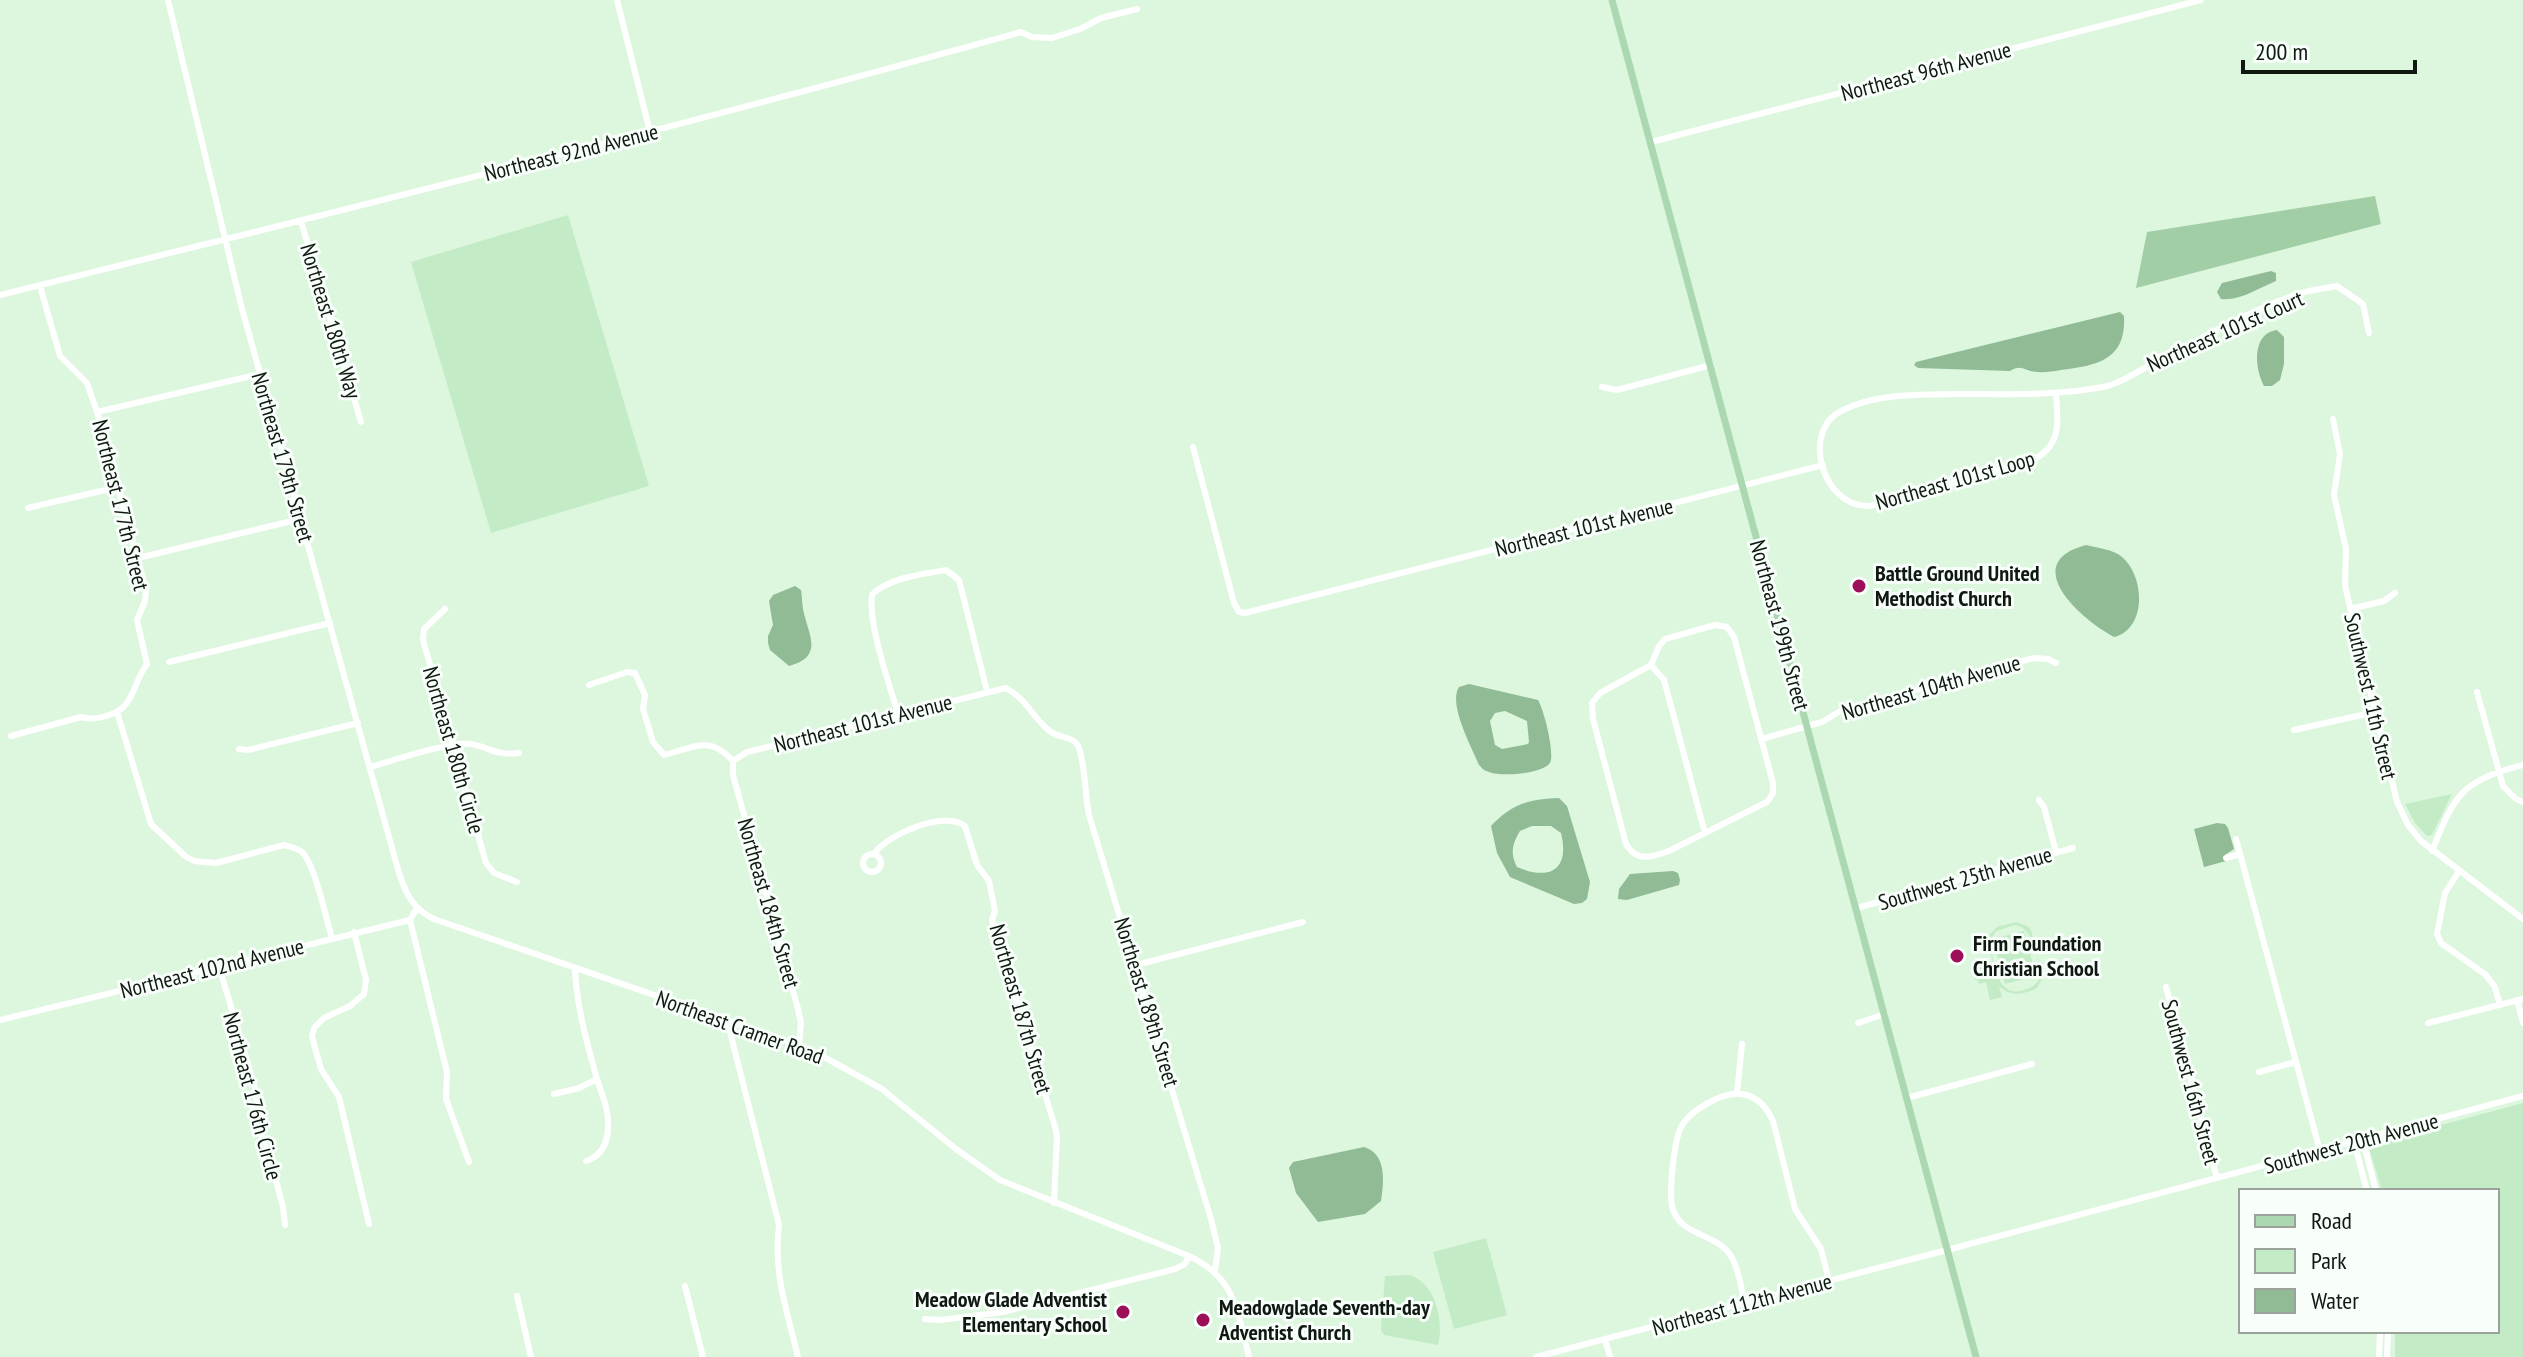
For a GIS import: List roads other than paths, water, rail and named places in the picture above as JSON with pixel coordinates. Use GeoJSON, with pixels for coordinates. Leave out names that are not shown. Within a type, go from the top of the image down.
{"type":"FeatureCollection","features":[{"type":"Feature","properties":{"kind":"main road","name":"Northeast 199th Street"},"geometry":{"type":"LineString","coordinates":[[1612,0],[1976,1357]]}},
{"type":"Feature","properties":{"kind":"street","name":"Northeast 179th Street"},"geometry":{"type":"LineString","coordinates":[[168,0],[260,374],[399,873],[417,908]]}},
{"type":"Feature","properties":{"kind":"street"},"geometry":{"type":"LineString","coordinates":[[617,0],[650,132]]}},
{"type":"Feature","properties":{"kind":"street","name":"Northeast 96th Avenue"},"geometry":{"type":"LineString","coordinates":[[1651,142],[2201,0]]}},
{"type":"Feature","properties":{"kind":"street","name":"Northeast 92nd Avenue"},"geometry":{"type":"LineString","coordinates":[[0,295],[226,241],[650,132],[1021,32],[1032,37],[1052,38],[1101,18],[1137,9]]}},
{"type":"Feature","properties":{"kind":"street","name":"Northeast 180th Way"},"geometry":{"type":"LineString","coordinates":[[301,221],[361,422]]}},
{"type":"Feature","properties":{"kind":"street","name":"Northeast 177th Street"},"geometry":{"type":"LineString","coordinates":[[40,286],[60,356],[87,383],[97,412],[146,595],[137,620],[147,664],[130,699],[117,712]]}},
{"type":"Feature","properties":{"kind":"street","name":"Northeast 101st Court"},"geometry":{"type":"LineString","coordinates":[[2056,394],[2108,386],[2297,294],[2337,286],[2363,304],[2369,333]]}},
{"type":"Feature","properties":{"kind":"street"},"geometry":{"type":"LineString","coordinates":[[1602,387],[1617,390],[1711,365]]}},
{"type":"Feature","properties":{"kind":"street"},"geometry":{"type":"LineString","coordinates":[[97,412],[260,374]]}},
{"type":"Feature","properties":{"kind":"street"},"geometry":{"type":"LineString","coordinates":[[1823,465],[1820,450],[1824,427],[1834,414],[1863,402],[1889,396],[2056,394]]}},
{"type":"Feature","properties":{"kind":"street","name":"Northeast 101st Loop"},"geometry":{"type":"LineString","coordinates":[[1823,465],[1836,493],[1847,502],[1862,506],[2029,462],[2045,453],[2055,438],[2058,420],[2056,394]]}},
{"type":"Feature","properties":{"kind":"street","name":"Southwest 11th Street"},"geometry":{"type":"LineString","coordinates":[[2333,419],[2340,454],[2334,501],[2345,541],[2344,578],[2400,810],[2413,832],[2432,851],[2523,919]]}},
{"type":"Feature","properties":{"kind":"street","name":"Northeast 101st Avenue"},"geometry":{"type":"LineString","coordinates":[[1193,447],[1234,603],[1239,612],[1245,613],[1823,465]]}},
{"type":"Feature","properties":{"kind":"street"},"geometry":{"type":"LineString","coordinates":[[28,508],[118,487]]}},
{"type":"Feature","properties":{"kind":"street"},"geometry":{"type":"LineString","coordinates":[[138,558],[300,519]]}},
{"type":"Feature","properties":{"kind":"street"},"geometry":{"type":"LineString","coordinates":[[898,714],[872,613],[872,595],[877,589],[930,572],[946,570],[959,580],[991,690]]}},
{"type":"Feature","properties":{"kind":"street"},"geometry":{"type":"LineString","coordinates":[[2350,609],[2384,601],[2395,593]]}},
{"type":"Feature","properties":{"kind":"street","name":"Northeast 180th Circle"},"geometry":{"type":"LineString","coordinates":[[445,609],[425,627],[423,635],[452,745],[488,868],[498,876],[517,882]]}},
{"type":"Feature","properties":{"kind":"street"},"geometry":{"type":"LineString","coordinates":[[169,662],[330,623]]}},
{"type":"Feature","properties":{"kind":"street"},"geometry":{"type":"LineString","coordinates":[[1715,625],[1725,625],[1731,630],[1774,786],[1767,802],[1654,857],[1637,856],[1626,844],[1591,706],[1600,693],[1651,665],[1659,646],[1668,637],[1715,625]]}},
{"type":"Feature","properties":{"kind":"street","name":"Northeast 104th Avenue"},"geometry":{"type":"LineString","coordinates":[[1762,739],[1822,722],[1842,710],[2034,658],[2056,663]]}},
{"type":"Feature","properties":{"kind":"street"},"geometry":{"type":"LineString","coordinates":[[1651,665],[1664,680],[1705,833]]}},
{"type":"Feature","properties":{"kind":"street"},"geometry":{"type":"LineString","coordinates":[[589,685],[627,672],[635,673],[645,695],[643,709],[653,742],[659,751],[664,755],[709,744],[725,751],[733,761]]}},
{"type":"Feature","properties":{"kind":"street","name":"Northeast 189th Street"},"geometry":{"type":"LineString","coordinates":[[991,690],[1006,688],[1020,696],[1047,728],[1054,734],[1074,740],[1078,746],[1089,815],[1211,1219],[1218,1248],[1215,1270],[1233,1299],[1249,1357]]}},
{"type":"Feature","properties":{"kind":"street","name":"Northeast 101st Avenue"},"geometry":{"type":"LineString","coordinates":[[733,761],[747,752],[991,690]]}},
{"type":"Feature","properties":{"kind":"street"},"geometry":{"type":"LineString","coordinates":[[2477,692],[2499,771],[2509,793],[2523,802]]}},
{"type":"Feature","properties":{"kind":"street"},"geometry":{"type":"LineString","coordinates":[[11,736],[81,717],[90,719],[117,712],[151,824],[185,856],[205,863],[216,863],[284,845],[294,847],[303,853],[310,864],[332,938]]}},
{"type":"Feature","properties":{"kind":"street"},"geometry":{"type":"LineString","coordinates":[[2294,730],[2375,712]]}},
{"type":"Feature","properties":{"kind":"street"},"geometry":{"type":"LineString","coordinates":[[239,749],[248,750],[358,723]]}},
{"type":"Feature","properties":{"kind":"street"},"geometry":{"type":"LineString","coordinates":[[370,767],[452,745],[469,744],[496,754],[519,753]]}},
{"type":"Feature","properties":{"kind":"street","name":"Northeast 184th Street"},"geometry":{"type":"LineString","coordinates":[[733,761],[733,775],[798,1009],[801,1023],[799,1045]]}},
{"type":"Feature","properties":{"kind":"street"},"geometry":{"type":"LineString","coordinates":[[2432,851],[2456,799],[2465,789],[2499,771],[2523,765]]}},
{"type":"Feature","properties":{"kind":"street"},"geometry":{"type":"LineString","coordinates":[[2039,800],[2044,807],[2056,852]]}},
{"type":"Feature","properties":{"kind":"street","name":"Northeast 187th Street"},"geometry":{"type":"LineString","coordinates":[[874,854],[894,837],[916,827],[950,821],[965,826],[977,865],[989,881],[995,911],[992,920],[1055,1127],[1054,1203]]}},
{"type":"Feature","properties":{"kind":"street"},"geometry":{"type":"LineString","coordinates":[[2236,839],[2320,1151]]}},
{"type":"Feature","properties":{"kind":"street","name":"Southwest 25th Avenue"},"geometry":{"type":"LineString","coordinates":[[1857,908],[2073,848]]}},
{"type":"Feature","properties":{"kind":"street"},"geometry":{"type":"LineString","coordinates":[[2226,858],[2240,854]]}},
{"type":"Feature","properties":{"kind":"street"},"geometry":{"type":"LineString","coordinates":[[2459,871],[2445,893],[2438,937],[2441,943],[2486,975],[2495,987],[2500,1005]]}},
{"type":"Feature","properties":{"kind":"street"},"geometry":{"type":"LineString","coordinates":[[417,908],[410,920],[447,1072],[446,1099],[469,1162]]}},
{"type":"Feature","properties":{"kind":"street","name":"Northeast Cramer Road"},"geometry":{"type":"LineString","coordinates":[[417,908],[445,924],[799,1045],[844,1066],[882,1089],[1000,1180],[1189,1256],[1215,1270]]}},
{"type":"Feature","properties":{"kind":"street","name":"Northeast 102nd Avenue"},"geometry":{"type":"LineString","coordinates":[[0,1020],[410,920]]}},
{"type":"Feature","properties":{"kind":"street"},"geometry":{"type":"LineString","coordinates":[[1136,965],[1303,922]]}},
{"type":"Feature","properties":{"kind":"street"},"geometry":{"type":"LineString","coordinates":[[354,932],[366,980],[364,994],[350,1006],[324,1018],[314,1028],[312,1037],[321,1069],[339,1097],[369,1224]]}},
{"type":"Feature","properties":{"kind":"street","name":"Northeast 176th Circle"},"geometry":{"type":"LineString","coordinates":[[219,966],[255,1088],[263,1142],[269,1154],[285,1225]]}},
{"type":"Feature","properties":{"kind":"street"},"geometry":{"type":"LineString","coordinates":[[575,968],[579,1003],[607,1110],[607,1135],[600,1153],[586,1161]]}},
{"type":"Feature","properties":{"kind":"street","name":"Southwest 16th Street"},"geometry":{"type":"LineString","coordinates":[[2166,987],[2217,1178]]}},
{"type":"Feature","properties":{"kind":"street"},"geometry":{"type":"LineString","coordinates":[[2428,1023],[2520,999],[2523,1023]]}},
{"type":"Feature","properties":{"kind":"street"},"geometry":{"type":"LineString","coordinates":[[1858,1023],[1885,1014]]}},
{"type":"Feature","properties":{"kind":"street"},"geometry":{"type":"LineString","coordinates":[[727,1020],[779,1225],[778,1278],[798,1357]]}},
{"type":"Feature","properties":{"kind":"street"},"geometry":{"type":"LineString","coordinates":[[1737,1093],[1742,1044]]}},
{"type":"Feature","properties":{"kind":"street"},"geometry":{"type":"LineString","coordinates":[[2259,1072],[2296,1062]]}},
{"type":"Feature","properties":{"kind":"street"},"geometry":{"type":"LineString","coordinates":[[1907,1098],[2032,1064]]}},
{"type":"Feature","properties":{"kind":"street"},"geometry":{"type":"LineString","coordinates":[[554,1094],[579,1088],[597,1079]]}},
{"type":"Feature","properties":{"kind":"street"},"geometry":{"type":"LineString","coordinates":[[1745,1303],[1731,1257],[1721,1245],[1689,1230],[1675,1214],[1672,1192],[1677,1137],[1682,1125],[1699,1108],[1726,1094],[1748,1095],[1767,1107],[1795,1209],[1821,1249],[1829,1281]]}},
{"type":"Feature","properties":{"kind":"street","name":"Southwest 20th Avenue"},"geometry":{"type":"LineString","coordinates":[[1947,1250],[2523,1096]]}},
{"type":"Feature","properties":{"kind":"street"},"geometry":{"type":"LineString","coordinates":[[2363,1140],[2375,1189]]}},
{"type":"Feature","properties":{"kind":"street"},"geometry":{"type":"LineString","coordinates":[[2354,1142],[2366,1189]]}},
{"type":"Feature","properties":{"kind":"street","name":"Northeast 112th Avenue"},"geometry":{"type":"LineString","coordinates":[[1536,1357],[1947,1250]]}},
{"type":"Feature","properties":{"kind":"street"},"geometry":{"type":"LineString","coordinates":[[925,1319],[1003,1312],[1175,1269],[1185,1264],[1189,1256]]}},
{"type":"Feature","properties":{"kind":"street"},"geometry":{"type":"LineString","coordinates":[[685,1286],[703,1357]]}},
{"type":"Feature","properties":{"kind":"street"},"geometry":{"type":"LineString","coordinates":[[517,1296],[531,1357]]}},
{"type":"Feature","properties":{"kind":"street"},"geometry":{"type":"LineString","coordinates":[[2379,1357],[2380,1333]]}},
{"type":"Feature","properties":{"kind":"street"},"geometry":{"type":"LineString","coordinates":[[2387,1357],[2388,1333]]}},
{"type":"Feature","properties":{"kind":"street"},"geometry":{"type":"LineString","coordinates":[[1605,1339],[1610,1357]]}},
{"type":"Feature","properties":{"kind":"water"},"geometry":{"type":"Polygon","coordinates":[[[2271,271],[2276,273],[2276,281],[2249,293],[2221,299],[2217,292],[2222,283],[2271,271]]]}},
{"type":"Feature","properties":{"kind":"water"},"geometry":{"type":"Polygon","coordinates":[[[2120,312],[2124,316],[2121,340],[2110,356],[2092,364],[2042,372],[2021,368],[2010,371],[1918,368],[1914,365],[1916,362],[2120,312]]]}},
{"type":"Feature","properties":{"kind":"water"},"geometry":{"type":"Polygon","coordinates":[[[2277,330],[2284,337],[2284,364],[2280,380],[2272,386],[2264,386],[2258,370],[2257,352],[2263,337],[2277,330]]]}},
{"type":"Feature","properties":{"kind":"water"},"geometry":{"type":"Polygon","coordinates":[[[2086,545],[2118,554],[2135,576],[2139,601],[2137,613],[2125,632],[2114,637],[2072,605],[2056,577],[2057,564],[2066,553],[2086,545]]]}},
{"type":"Feature","properties":{"kind":"water"},"geometry":{"type":"Polygon","coordinates":[[[795,586],[801,590],[811,650],[807,657],[789,666],[770,650],[768,636],[773,625],[769,601],[773,595],[795,586]]]}},
{"type":"Feature","properties":{"kind":"water"},"geometry":{"type":"Polygon","coordinates":[[[1469,684],[1538,700],[1548,732],[1550,763],[1539,770],[1521,774],[1495,774],[1483,769],[1458,714],[1456,694],[1459,687],[1469,684]],[[1505,711],[1495,713],[1490,721],[1495,745],[1502,749],[1528,744],[1527,721],[1505,711]]]}},
{"type":"Feature","properties":{"kind":"water"},"geometry":{"type":"Polygon","coordinates":[[[1559,798],[1567,806],[1590,882],[1587,899],[1582,903],[1574,904],[1510,877],[1497,853],[1491,826],[1514,808],[1530,801],[1559,798]],[[1532,826],[1520,831],[1513,849],[1517,867],[1539,873],[1555,869],[1560,864],[1563,856],[1561,833],[1551,826],[1532,826]]]}},
{"type":"Feature","properties":{"kind":"water"},"geometry":{"type":"Polygon","coordinates":[[[2225,824],[2228,828],[2234,849],[2225,855],[2226,861],[2204,867],[2194,829],[2225,824]]]}},
{"type":"Feature","properties":{"kind":"water"},"geometry":{"type":"Polygon","coordinates":[[[1678,873],[1679,885],[1627,900],[1618,899],[1619,889],[1630,874],[1678,873]]]}},
{"type":"Feature","properties":{"kind":"water"},"geometry":{"type":"Polygon","coordinates":[[[1364,1147],[1380,1162],[1383,1177],[1381,1201],[1365,1214],[1318,1222],[1296,1193],[1289,1168],[1293,1162],[1364,1147]]]}},
{"type":"Feature","properties":{"kind":"place","name":"Battle Ground United Methodist Church"},"geometry":{"type":"Point","coordinates":[1859,586]}},
{"type":"Feature","properties":{"kind":"place","name":"Firm Foundation Christian School"},"geometry":{"type":"Point","coordinates":[1957,956]}},
{"type":"Feature","properties":{"kind":"place","name":"Meadow Glade Adventist Elementary School"},"geometry":{"type":"Point","coordinates":[1123,1312]}},
{"type":"Feature","properties":{"kind":"place","name":"Meadowglade Seventh-day Adventist Church"},"geometry":{"type":"Point","coordinates":[1203,1320]}}]}
